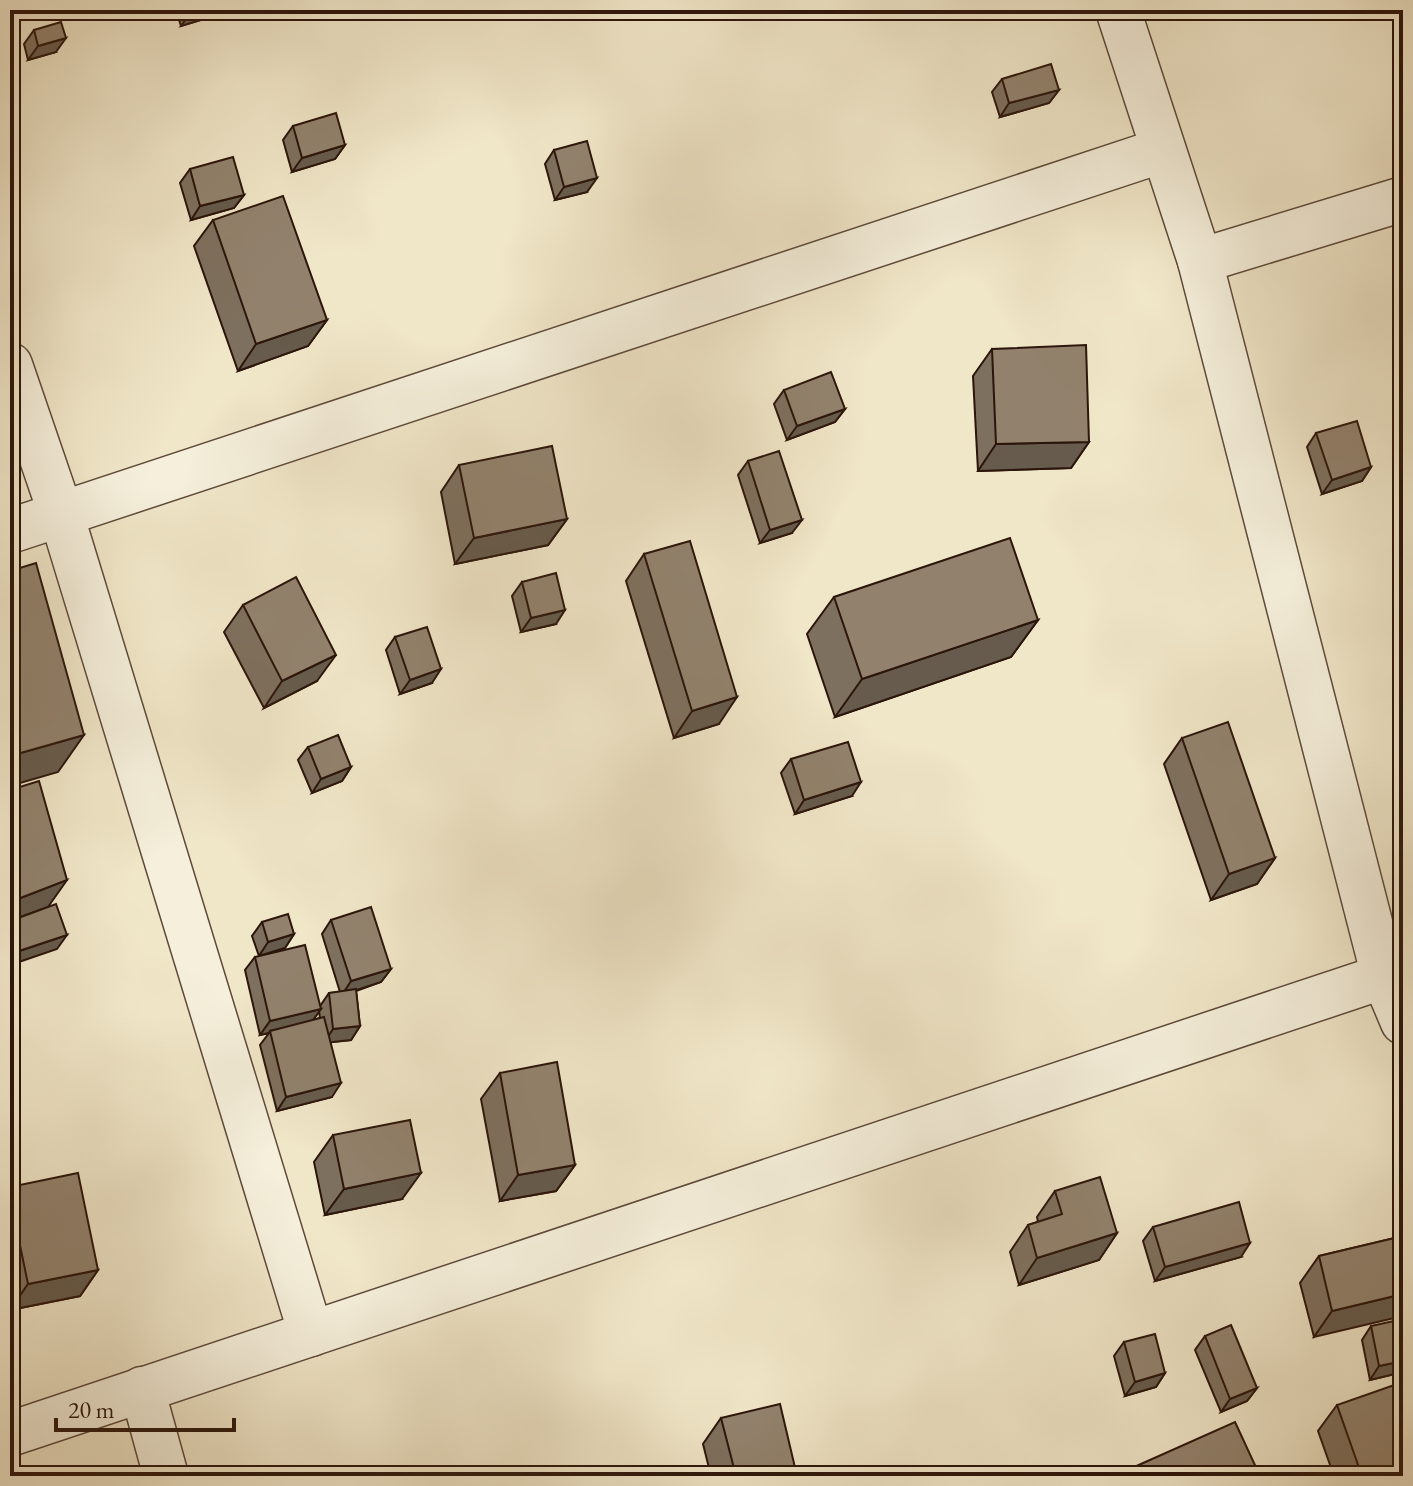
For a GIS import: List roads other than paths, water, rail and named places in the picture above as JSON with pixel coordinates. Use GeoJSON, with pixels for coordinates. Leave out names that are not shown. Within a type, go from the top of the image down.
{"type":"FeatureCollection","features":[{"type":"Feature","properties":{"kind":"street"},"geometry":{"type":"LineString","coordinates":[[1118,10],[1200,261],[1394,974],[1403,1022]]}},
{"type":"Feature","properties":{"kind":"street"},"geometry":{"type":"LineString","coordinates":[[10,531],[1163,150]]}},
{"type":"Feature","properties":{"kind":"street"},"geometry":{"type":"LineString","coordinates":[[1200,261],[1403,199]]}},
{"type":"Feature","properties":{"kind":"street"},"geometry":{"type":"LineString","coordinates":[[10,365],[61,514],[311,1334]]}},
{"type":"Feature","properties":{"kind":"street"},"geometry":{"type":"LineString","coordinates":[[10,1434],[1394,974]]}},
{"type":"Feature","properties":{"kind":"street"},"geometry":{"type":"LineString","coordinates":[[142,1389],[166,1476]]}}]}
